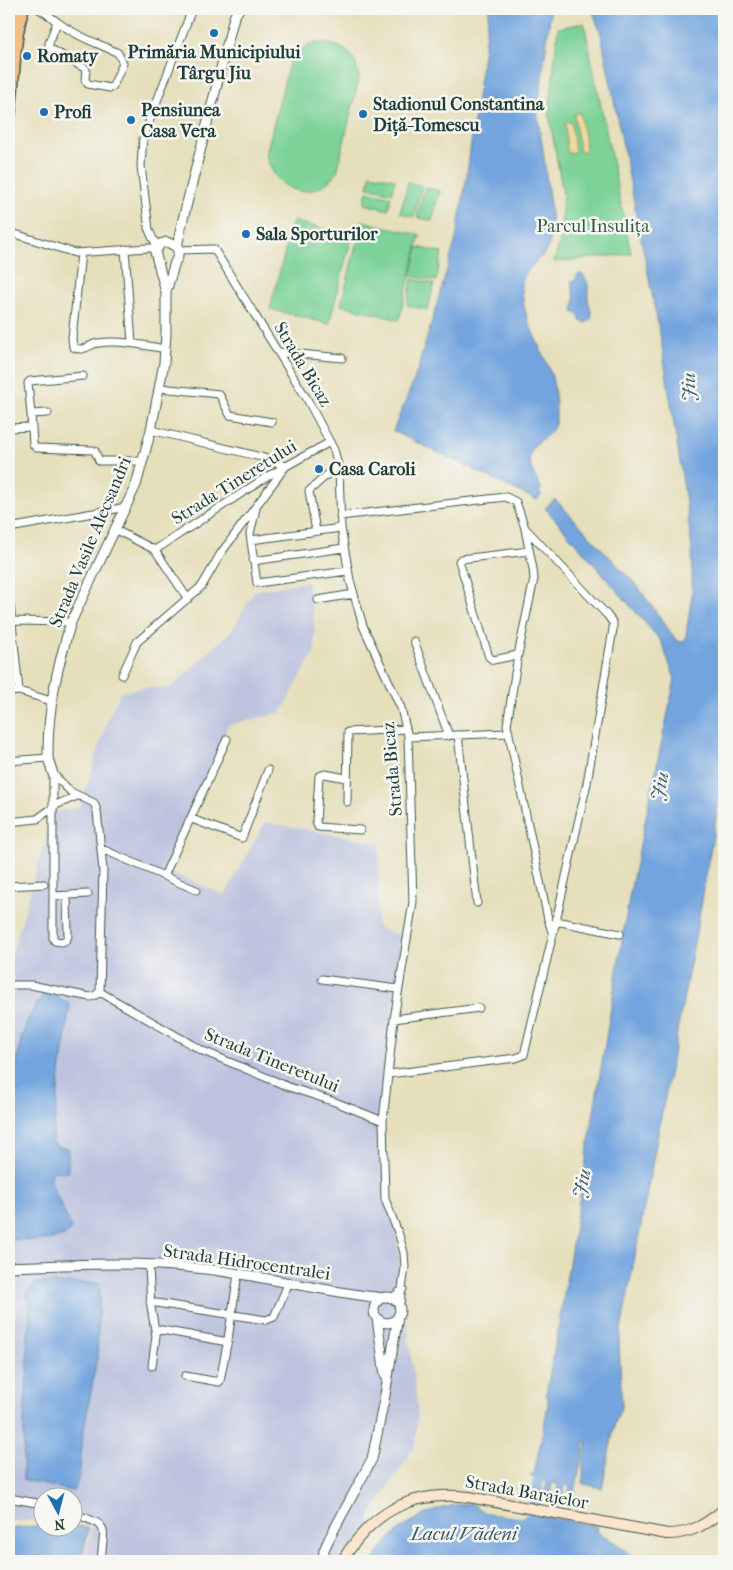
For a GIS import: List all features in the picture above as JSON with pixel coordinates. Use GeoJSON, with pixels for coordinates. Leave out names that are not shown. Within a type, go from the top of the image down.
{"type":"FeatureCollection","features":[{"type":"Feature","properties":{"kind":"main road"},"geometry":{"type":"LineString","coordinates":[[9,40],[15,9]]}},
{"type":"Feature","properties":{"kind":"main road"},"geometry":{"type":"LineString","coordinates":[[9,118],[12,102],[12,62],[23,9]]}},
{"type":"Feature","properties":{"kind":"main road","name":"Strada Barajelor"},"geometry":{"type":"LineString","coordinates":[[342,1561],[359,1538],[384,1514],[405,1502],[436,1496],[473,1497],[654,1532],[677,1534],[701,1527],[724,1509]]}},
{"type":"Feature","properties":{"kind":"street"},"geometry":{"type":"LineString","coordinates":[[39,9],[69,30],[121,56],[122,67],[113,86],[110,88],[88,84],[85,80],[86,69],[49,48],[57,22]]}},
{"type":"Feature","properties":{"kind":"street"},"geometry":{"type":"LineString","coordinates":[[157,248],[150,230],[141,166],[143,138],[192,9]]}},
{"type":"Feature","properties":{"kind":"street"},"geometry":{"type":"LineString","coordinates":[[159,262],[167,265],[176,252],[236,11]]}},
{"type":"Feature","properties":{"kind":"street"},"geometry":{"type":"LineString","coordinates":[[9,232],[69,252],[157,248],[163,243],[176,252]]}},
{"type":"Feature","properties":{"kind":"street","name":"Strada Vasile Alecsandri"},"geometry":{"type":"LineString","coordinates":[[157,248],[156,256],[166,292]]}},
{"type":"Feature","properties":{"kind":"street"},"geometry":{"type":"LineString","coordinates":[[125,249],[132,343]]}},
{"type":"Feature","properties":{"kind":"street","name":"Strada Bicaz"},"geometry":{"type":"LineString","coordinates":[[176,252],[214,249],[279,352],[330,442],[337,458],[341,528],[354,594],[364,626],[401,708],[408,737],[414,890],[398,989],[383,1121],[383,1187],[385,1199],[404,1254],[406,1268],[399,1313]]}},
{"type":"Feature","properties":{"kind":"street","name":"Strada Vasile Alecsandri"},"geometry":{"type":"LineString","coordinates":[[67,896],[68,936],[62,942],[55,941],[53,774],[48,758],[51,701],[71,622],[127,507],[143,461],[160,388],[165,349],[166,292],[176,252]]}},
{"type":"Feature","properties":{"kind":"street"},"geometry":{"type":"LineString","coordinates":[[80,253],[72,338],[73,346],[76,349],[89,348],[96,342],[132,343],[165,349]]}},
{"type":"Feature","properties":{"kind":"street"},"geometry":{"type":"LineString","coordinates":[[279,352],[342,358]]}},
{"type":"Feature","properties":{"kind":"street"},"geometry":{"type":"LineString","coordinates":[[83,376],[30,381],[28,383],[34,447],[39,450],[92,450],[95,451],[99,461],[143,461]]}},
{"type":"Feature","properties":{"kind":"street"},"geometry":{"type":"LineString","coordinates":[[160,388],[219,394],[230,415],[272,422]]}},
{"type":"Feature","properties":{"kind":"street"},"geometry":{"type":"LineString","coordinates":[[31,414],[48,413]]}},
{"type":"Feature","properties":{"kind":"street"},"geometry":{"type":"LineString","coordinates":[[9,428],[32,427]]}},
{"type":"Feature","properties":{"kind":"street"},"geometry":{"type":"LineString","coordinates":[[122,675],[137,642],[202,586],[221,553],[286,466],[261,457],[151,430]]}},
{"type":"Feature","properties":{"kind":"street","name":"Strada Tineretului"},"geometry":{"type":"LineString","coordinates":[[155,550],[268,476],[330,442]]}},
{"type":"Feature","properties":{"kind":"street"},"geometry":{"type":"LineString","coordinates":[[316,531],[309,491],[338,465]]}},
{"type":"Feature","properties":{"kind":"street"},"geometry":{"type":"LineString","coordinates":[[340,516],[506,497],[516,502],[525,528],[534,579],[507,720],[548,919],[553,935]]}},
{"type":"Feature","properties":{"kind":"street"},"geometry":{"type":"LineString","coordinates":[[258,502],[252,521],[251,540],[257,583],[348,571]]}},
{"type":"Feature","properties":{"kind":"street"},"geometry":{"type":"LineString","coordinates":[[9,528],[127,507]]}},
{"type":"Feature","properties":{"kind":"street"},"geometry":{"type":"LineString","coordinates":[[251,540],[341,528]]}},
{"type":"Feature","properties":{"kind":"street"},"geometry":{"type":"LineString","coordinates":[[389,1074],[516,1058],[524,1055],[553,935],[594,749],[613,629],[613,623],[607,615],[525,528]]}},
{"type":"Feature","properties":{"kind":"street"},"geometry":{"type":"LineString","coordinates":[[116,530],[155,550],[188,600]]}},
{"type":"Feature","properties":{"kind":"street"},"geometry":{"type":"LineString","coordinates":[[253,560],[344,548]]}},
{"type":"Feature","properties":{"kind":"street"},"geometry":{"type":"LineString","coordinates":[[518,655],[493,660],[489,658],[459,561],[461,559],[529,551]]}},
{"type":"Feature","properties":{"kind":"street"},"geometry":{"type":"LineString","coordinates":[[9,594],[19,691]]}},
{"type":"Feature","properties":{"kind":"street"},"geometry":{"type":"LineString","coordinates":[[318,600],[354,594]]}},
{"type":"Feature","properties":{"kind":"street"},"geometry":{"type":"LineString","coordinates":[[12,621],[71,622]]}},
{"type":"Feature","properties":{"kind":"street"},"geometry":{"type":"LineString","coordinates":[[414,641],[449,736]]}},
{"type":"Feature","properties":{"kind":"street"},"geometry":{"type":"LineString","coordinates":[[9,692],[19,691],[51,701]]}},
{"type":"Feature","properties":{"kind":"street"},"geometry":{"type":"LineString","coordinates":[[346,802],[348,732],[406,728]]}},
{"type":"Feature","properties":{"kind":"street"},"geometry":{"type":"LineString","coordinates":[[408,737],[509,733]]}},
{"type":"Feature","properties":{"kind":"street"},"geometry":{"type":"LineString","coordinates":[[458,735],[477,903]]}},
{"type":"Feature","properties":{"kind":"street"},"geometry":{"type":"LineString","coordinates":[[164,876],[192,819],[227,739]]}},
{"type":"Feature","properties":{"kind":"street"},"geometry":{"type":"LineString","coordinates":[[9,761],[48,758]]}},
{"type":"Feature","properties":{"kind":"street"},"geometry":{"type":"LineString","coordinates":[[192,819],[242,838],[268,770]]}},
{"type":"Feature","properties":{"kind":"street","name":"Strada Vasile Alecsandri"},"geometry":{"type":"LineString","coordinates":[[53,774],[67,789],[96,805],[102,849],[103,879],[100,992]]}},
{"type":"Feature","properties":{"kind":"street"},"geometry":{"type":"LineString","coordinates":[[346,778],[325,774],[319,776],[316,822],[318,827],[360,830]]}},
{"type":"Feature","properties":{"kind":"street"},"geometry":{"type":"LineString","coordinates":[[9,822],[33,820],[77,796]]}},
{"type":"Feature","properties":{"kind":"street"},"geometry":{"type":"LineString","coordinates":[[102,849],[196,890]]}},
{"type":"Feature","properties":{"kind":"street"},"geometry":{"type":"LineString","coordinates":[[9,886],[44,884]]}},
{"type":"Feature","properties":{"kind":"street"},"geometry":{"type":"LineString","coordinates":[[53,896],[88,894]]}},
{"type":"Feature","properties":{"kind":"street"},"geometry":{"type":"LineString","coordinates":[[556,921],[620,934]]}},
{"type":"Feature","properties":{"kind":"street"},"geometry":{"type":"LineString","coordinates":[[322,980],[398,989]]}},
{"type":"Feature","properties":{"kind":"street"},"geometry":{"type":"LineString","coordinates":[[9,985],[30,985],[90,997],[100,992]]}},
{"type":"Feature","properties":{"kind":"street","name":"Strada Tineretului"},"geometry":{"type":"LineString","coordinates":[[100,992],[203,1051],[289,1087],[335,1102],[383,1121]]}},
{"type":"Feature","properties":{"kind":"street"},"geometry":{"type":"LineString","coordinates":[[394,1019],[479,1008]]}},
{"type":"Feature","properties":{"kind":"street"},"geometry":{"type":"LineString","coordinates":[[149,1265],[150,1302],[156,1329],[152,1366]]}},
{"type":"Feature","properties":{"kind":"street","name":"Strada Hidrocentralei"},"geometry":{"type":"LineString","coordinates":[[9,1267],[149,1265],[195,1268],[289,1282],[360,1296],[388,1298]]}},
{"type":"Feature","properties":{"kind":"street"},"geometry":{"type":"LineString","coordinates":[[184,1376],[219,1382],[228,1342],[238,1274]]}},
{"type":"Feature","properties":{"kind":"street"},"geometry":{"type":"LineString","coordinates":[[150,1302],[266,1320],[274,1317],[289,1282]]}},
{"type":"Feature","properties":{"kind":"street"},"geometry":{"type":"LineString","coordinates":[[386,1385],[376,1315],[378,1302],[403,1289]]}},
{"type":"Feature","properties":{"kind":"street"},"geometry":{"type":"LineString","coordinates":[[360,1296],[376,1315],[386,1323],[393,1321],[399,1313]]}},
{"type":"Feature","properties":{"kind":"street"},"geometry":{"type":"LineString","coordinates":[[323,1561],[324,1550],[329,1539],[372,1459],[399,1313],[397,1303],[388,1298]]}},
{"type":"Feature","properties":{"kind":"street"},"geometry":{"type":"LineString","coordinates":[[156,1329],[228,1342]]}},
{"type":"Feature","properties":{"kind":"street"},"geometry":{"type":"LineString","coordinates":[[9,1498],[32,1502]]}},
{"type":"Feature","properties":{"kind":"street"},"geometry":{"type":"LineString","coordinates":[[82,1516],[102,1525],[104,1532],[101,1561]]}},
{"type":"Feature","properties":{"kind":"shaded area"},"geometry":{"type":"Polygon","coordinates":[[[307,582],[314,618],[315,650],[281,713],[228,725],[164,870],[225,895],[265,822],[380,843],[377,927],[402,936],[380,1106],[418,1411],[415,1446],[370,1516],[371,1536],[350,1561],[84,1561],[92,1526],[82,1523],[82,1488],[32,1488],[32,1521],[9,1522],[9,963],[54,812],[80,807],[109,716],[121,692],[145,688],[171,688],[233,629],[254,591],[307,582]]]}},
{"type":"Feature","properties":{"kind":"green space","name":"Parcul Insulița"},"geometry":{"type":"Polygon","coordinates":[[[584,23],[631,254],[554,262],[560,241],[563,194],[549,115],[558,28],[584,23]]]}},
{"type":"Feature","properties":{"kind":"green space"},"geometry":{"type":"Polygon","coordinates":[[[317,43],[334,45],[347,51],[355,62],[359,78],[337,172],[316,189],[306,191],[295,190],[285,186],[277,178],[270,167],[266,154],[290,60],[302,49],[317,43]]]}},
{"type":"Feature","properties":{"kind":"green space"},"geometry":{"type":"Polygon","coordinates":[[[371,174],[395,179],[392,193],[368,187],[371,174]]]}},
{"type":"Feature","properties":{"kind":"green space"},"geometry":{"type":"Polygon","coordinates":[[[408,182],[422,186],[414,217],[400,213],[408,182]]]}},
{"type":"Feature","properties":{"kind":"green space"},"geometry":{"type":"Polygon","coordinates":[[[425,187],[440,191],[432,221],[417,217],[425,187]]]}},
{"type":"Feature","properties":{"kind":"green space"},"geometry":{"type":"Polygon","coordinates":[[[367,191],[391,197],[388,210],[364,204],[367,191]]]}},
{"type":"Feature","properties":{"kind":"green space"},"geometry":{"type":"Polygon","coordinates":[[[293,221],[352,236],[329,324],[270,309],[293,221]]]}},
{"type":"Feature","properties":{"kind":"green space"},"geometry":{"type":"Polygon","coordinates":[[[362,221],[420,235],[399,320],[341,305],[362,221]]]}},
{"type":"Feature","properties":{"kind":"green space"},"geometry":{"type":"Polygon","coordinates":[[[418,247],[442,253],[436,281],[411,276],[418,247]]]}},
{"type":"Feature","properties":{"kind":"green space"},"geometry":{"type":"Polygon","coordinates":[[[412,279],[434,284],[428,310],[407,305],[412,279]]]}},
{"type":"Feature","properties":{"kind":"sand"},"geometry":{"type":"Polygon","coordinates":[[[580,113],[586,151],[580,152],[574,114],[580,113]]]}},
{"type":"Feature","properties":{"kind":"sand"},"geometry":{"type":"Polygon","coordinates":[[[571,122],[575,152],[567,153],[565,123],[571,122]]]}},
{"type":"Feature","properties":{"kind":"water"},"geometry":{"type":"Polygon","coordinates":[[[489,9],[551,9],[538,109],[550,206],[550,237],[546,251],[528,270],[522,283],[523,303],[529,323],[552,376],[555,399],[556,416],[554,426],[549,434],[531,450],[529,459],[542,489],[539,492],[542,495],[537,500],[393,431],[416,375],[456,239],[466,181],[489,9]]]}},
{"type":"Feature","properties":{"kind":"water"},"geometry":{"type":"Polygon","coordinates":[[[592,9],[724,9],[724,770],[701,906],[619,1341],[622,1406],[615,1423],[602,1488],[583,1484],[583,1461],[587,1442],[585,1441],[573,1502],[567,1500],[570,1486],[565,1485],[562,1499],[556,1497],[558,1484],[552,1483],[550,1496],[544,1495],[547,1482],[542,1480],[539,1494],[533,1493],[535,1478],[530,1476],[534,1474],[548,1405],[546,1394],[630,892],[675,679],[661,641],[545,508],[555,499],[638,587],[677,641],[685,642],[692,594],[692,550],[661,340],[601,34],[592,9]]]}},
{"type":"Feature","properties":{"kind":"water"},"geometry":{"type":"Polygon","coordinates":[[[578,274],[582,274],[588,283],[588,300],[592,318],[586,323],[580,321],[579,315],[573,312],[575,298],[571,281],[575,281],[578,274]]]}},
{"type":"Feature","properties":{"kind":"water"},"geometry":{"type":"Polygon","coordinates":[[[44,993],[55,995],[70,1005],[53,1136],[53,1141],[57,1147],[68,1148],[68,1173],[55,1171],[50,1175],[52,1185],[71,1228],[68,1233],[53,1239],[9,1239],[9,1093],[12,1093],[21,1039],[29,1017],[44,993]]]}},
{"type":"Feature","properties":{"kind":"water"},"geometry":{"type":"Polygon","coordinates":[[[36,1283],[100,1283],[97,1358],[83,1434],[79,1479],[74,1488],[59,1488],[23,1480],[24,1421],[28,1364],[27,1341],[30,1321],[27,1291],[36,1283]]]}},
{"type":"Feature","properties":{"kind":"water","name":"Lacul Vădeni"},"geometry":{"type":"Polygon","coordinates":[[[470,1503],[488,1514],[524,1518],[528,1513],[597,1526],[596,1532],[618,1544],[636,1561],[373,1561],[392,1537],[414,1520],[440,1509],[470,1503]]]}},
{"type":"Feature","properties":{"kind":"water"},"geometry":{"type":"Polygon","coordinates":[[[32,1526],[32,1538],[82,1538],[82,1527],[89,1528],[81,1561],[9,1561],[9,1529],[32,1526]]]}},
{"type":"Feature","properties":{"kind":"waterway","name":"Jiu"},"geometry":{"type":"LineString","coordinates":[[532,1518],[539,1479]]}},
{"type":"Feature","properties":{"kind":"place","name":"Primăria Municipiului Târgu Jiu"},"geometry":{"type":"Point","coordinates":[214,33]}},
{"type":"Feature","properties":{"kind":"place","name":"Romaty"},"geometry":{"type":"Point","coordinates":[27,56]}},
{"type":"Feature","properties":{"kind":"place","name":"Profi"},"geometry":{"type":"Point","coordinates":[44,112]}},
{"type":"Feature","properties":{"kind":"place","name":"Stadionul Constantina Diță-Tomescu"},"geometry":{"type":"Point","coordinates":[363,114]}},
{"type":"Feature","properties":{"kind":"place","name":"Pensiunea Casa Vera"},"geometry":{"type":"Point","coordinates":[131,120]}},
{"type":"Feature","properties":{"kind":"place","name":"Sala Sporturilor"},"geometry":{"type":"Point","coordinates":[246,234]}},
{"type":"Feature","properties":{"kind":"place","name":"Casa Caroli"},"geometry":{"type":"Point","coordinates":[319,469]}}]}
